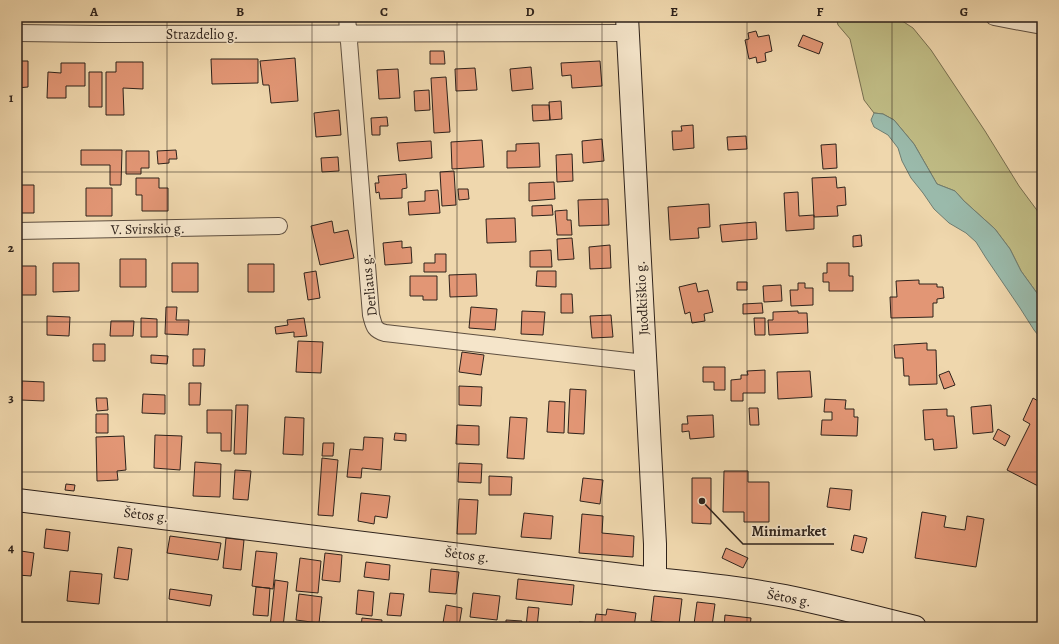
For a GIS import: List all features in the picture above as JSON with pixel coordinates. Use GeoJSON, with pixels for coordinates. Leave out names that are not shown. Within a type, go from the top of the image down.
{"type":"FeatureCollection","features":[{"type":"Feature","properties":{"kind":"main road","name":"Juodkiškio g."},"geometry":{"type":"LineString","coordinates":[[627,25],[655,544],[655,579]]}},
{"type":"Feature","properties":{"kind":"main road","name":"Šėtos g."},"geometry":{"type":"LineString","coordinates":[[17,500],[720,586],[834,606],[915,627]]}},
{"type":"Feature","properties":{"kind":"street","name":"Derliaus g."},"geometry":{"type":"LineString","coordinates":[[347,17],[371,315],[374,326],[385,334],[645,363]]}},
{"type":"Feature","properties":{"kind":"street"},"geometry":{"type":"LineString","coordinates":[[994,17],[1042,26]]}},
{"type":"Feature","properties":{"kind":"street","name":"Strazdelio g."},"geometry":{"type":"LineString","coordinates":[[17,33],[348,33],[627,25]]}},
{"type":"Feature","properties":{"kind":"street","name":"V. Svirskio g."},"geometry":{"type":"LineString","coordinates":[[17,231],[279,226]]}},
{"type":"Feature","properties":{"kind":"shaded area"},"geometry":{"type":"Polygon","coordinates":[[[836,17],[896,17],[913,28],[931,50],[985,131],[1019,186],[1042,217],[1042,300],[1021,271],[1010,249],[995,229],[955,191],[937,184],[914,144],[894,120],[883,114],[874,113],[864,100],[850,39],[838,25],[836,17]]]}},
{"type":"Feature","properties":{"kind":"shaded area"},"geometry":{"type":"Polygon","coordinates":[[[874,113],[883,114],[894,120],[914,144],[937,184],[955,191],[995,229],[1010,249],[1021,271],[1042,300],[1042,340],[976,242],[966,233],[949,223],[934,209],[911,178],[902,161],[898,148],[888,135],[874,127],[871,120],[874,113]]]}},
{"type":"Feature","properties":{"kind":"building"},"geometry":{"type":"Polygon","coordinates":[[[756,31],[758,37],[769,35],[772,51],[765,53],[766,61],[757,63],[756,57],[749,59],[745,40],[749,39],[748,33],[756,31]]]}},
{"type":"Feature","properties":{"kind":"building"},"geometry":{"type":"Polygon","coordinates":[[[803,35],[823,43],[819,54],[798,46],[803,35]]]}},
{"type":"Feature","properties":{"kind":"building"},"geometry":{"type":"Polygon","coordinates":[[[430,51],[444,51],[445,64],[430,64],[430,51]]]}},
{"type":"Feature","properties":{"kind":"building"},"geometry":{"type":"Polygon","coordinates":[[[295,58],[298,101],[271,103],[269,85],[263,85],[260,61],[295,58]]]}},
{"type":"Feature","properties":{"kind":"building"},"geometry":{"type":"Polygon","coordinates":[[[211,59],[258,59],[258,83],[212,84],[211,59]]]}},
{"type":"Feature","properties":{"kind":"building"},"geometry":{"type":"Polygon","coordinates":[[[17,61],[28,61],[28,87],[17,88],[17,61]]]}},
{"type":"Feature","properties":{"kind":"building"},"geometry":{"type":"Polygon","coordinates":[[[600,61],[602,86],[572,88],[571,75],[562,76],[561,63],[600,61]]]}},
{"type":"Feature","properties":{"kind":"building"},"geometry":{"type":"Polygon","coordinates":[[[116,62],[143,62],[143,89],[123,88],[124,115],[106,115],[106,72],[116,72],[116,62]]]}},
{"type":"Feature","properties":{"kind":"building"},"geometry":{"type":"Polygon","coordinates":[[[61,63],[85,63],[85,86],[66,86],[66,98],[47,98],[48,72],[61,73],[61,63]]]}},
{"type":"Feature","properties":{"kind":"building"},"geometry":{"type":"Polygon","coordinates":[[[531,67],[533,89],[512,91],[510,69],[531,67]]]}},
{"type":"Feature","properties":{"kind":"building"},"geometry":{"type":"Polygon","coordinates":[[[475,68],[477,90],[456,91],[455,69],[475,68]]]}},
{"type":"Feature","properties":{"kind":"building"},"geometry":{"type":"Polygon","coordinates":[[[398,69],[400,98],[379,99],[377,70],[398,69]]]}},
{"type":"Feature","properties":{"kind":"building"},"geometry":{"type":"Polygon","coordinates":[[[89,72],[102,72],[102,107],[89,107],[89,72]]]}},
{"type":"Feature","properties":{"kind":"building"},"geometry":{"type":"Polygon","coordinates":[[[446,77],[450,132],[434,133],[431,78],[446,77]]]}},
{"type":"Feature","properties":{"kind":"building"},"geometry":{"type":"Polygon","coordinates":[[[429,90],[430,110],[415,111],[414,91],[429,90]]]}},
{"type":"Feature","properties":{"kind":"building"},"geometry":{"type":"Polygon","coordinates":[[[561,101],[562,119],[550,120],[549,102],[561,101]]]}},
{"type":"Feature","properties":{"kind":"building"},"geometry":{"type":"Polygon","coordinates":[[[532,105],[549,105],[550,120],[533,121],[532,105]]]}},
{"type":"Feature","properties":{"kind":"building"},"geometry":{"type":"Polygon","coordinates":[[[339,110],[341,135],[316,137],[314,113],[339,110]]]}},
{"type":"Feature","properties":{"kind":"building"},"geometry":{"type":"Polygon","coordinates":[[[387,117],[388,126],[380,126],[380,135],[372,135],[371,118],[387,117]]]}},
{"type":"Feature","properties":{"kind":"building"},"geometry":{"type":"Polygon","coordinates":[[[693,125],[694,148],[673,150],[672,131],[682,131],[681,126],[693,125]]]}},
{"type":"Feature","properties":{"kind":"building"},"geometry":{"type":"Polygon","coordinates":[[[746,136],[747,149],[728,150],[727,137],[746,136]]]}},
{"type":"Feature","properties":{"kind":"building"},"geometry":{"type":"Polygon","coordinates":[[[602,139],[604,161],[583,163],[582,141],[602,139]]]}},
{"type":"Feature","properties":{"kind":"building"},"geometry":{"type":"Polygon","coordinates":[[[482,140],[484,167],[452,169],[451,142],[482,140]]]}},
{"type":"Feature","properties":{"kind":"building"},"geometry":{"type":"Polygon","coordinates":[[[431,141],[432,158],[399,161],[397,143],[431,141]]]}},
{"type":"Feature","properties":{"kind":"building"},"geometry":{"type":"Polygon","coordinates":[[[539,143],[540,167],[507,168],[507,151],[516,151],[516,144],[539,143]]]}},
{"type":"Feature","properties":{"kind":"building"},"geometry":{"type":"Polygon","coordinates":[[[836,144],[837,168],[823,169],[821,145],[836,144]]]}},
{"type":"Feature","properties":{"kind":"building"},"geometry":{"type":"Polygon","coordinates":[[[81,150],[122,150],[121,185],[110,185],[110,165],[81,165],[81,150]]]}},
{"type":"Feature","properties":{"kind":"building"},"geometry":{"type":"Polygon","coordinates":[[[176,150],[177,159],[169,159],[169,163],[158,164],[157,151],[176,150]]]}},
{"type":"Feature","properties":{"kind":"building"},"geometry":{"type":"Polygon","coordinates":[[[126,151],[149,151],[149,168],[141,168],[141,174],[126,174],[126,151]]]}},
{"type":"Feature","properties":{"kind":"building"},"geometry":{"type":"Polygon","coordinates":[[[572,154],[573,181],[557,182],[556,155],[572,154]]]}},
{"type":"Feature","properties":{"kind":"building"},"geometry":{"type":"Polygon","coordinates":[[[338,157],[339,171],[322,172],[321,158],[338,157]]]}},
{"type":"Feature","properties":{"kind":"building"},"geometry":{"type":"Polygon","coordinates":[[[454,171],[456,205],[442,206],[440,172],[454,171]]]}},
{"type":"Feature","properties":{"kind":"building"},"geometry":{"type":"Polygon","coordinates":[[[406,174],[407,188],[402,189],[402,198],[380,199],[379,192],[376,193],[375,183],[379,183],[378,176],[406,174]]]}},
{"type":"Feature","properties":{"kind":"building"},"geometry":{"type":"Polygon","coordinates":[[[836,177],[837,188],[845,187],[846,205],[837,206],[838,216],[814,217],[812,178],[836,177]]]}},
{"type":"Feature","properties":{"kind":"building"},"geometry":{"type":"Polygon","coordinates":[[[136,178],[159,178],[159,188],[168,188],[168,211],[142,211],[142,195],[136,195],[136,178]]]}},
{"type":"Feature","properties":{"kind":"building"},"geometry":{"type":"Polygon","coordinates":[[[554,182],[555,199],[529,201],[529,183],[554,182]]]}},
{"type":"Feature","properties":{"kind":"building"},"geometry":{"type":"Polygon","coordinates":[[[17,185],[34,185],[34,213],[17,213],[17,185]]]}},
{"type":"Feature","properties":{"kind":"building"},"geometry":{"type":"Polygon","coordinates":[[[86,188],[112,188],[112,216],[86,216],[86,188]]]}},
{"type":"Feature","properties":{"kind":"building"},"geometry":{"type":"Polygon","coordinates":[[[458,189],[468,189],[469,199],[459,200],[458,189]]]}},
{"type":"Feature","properties":{"kind":"building"},"geometry":{"type":"Polygon","coordinates":[[[438,190],[440,213],[409,215],[408,202],[425,201],[425,191],[438,190]]]}},
{"type":"Feature","properties":{"kind":"building"},"geometry":{"type":"Polygon","coordinates":[[[798,192],[799,216],[814,215],[814,229],[786,231],[784,193],[798,192]]]}},
{"type":"Feature","properties":{"kind":"building"},"geometry":{"type":"Polygon","coordinates":[[[608,199],[609,225],[579,226],[578,200],[608,199]]]}},
{"type":"Feature","properties":{"kind":"building"},"geometry":{"type":"Polygon","coordinates":[[[709,204],[710,227],[698,228],[699,238],[670,240],[668,207],[709,204]]]}},
{"type":"Feature","properties":{"kind":"building"},"geometry":{"type":"Polygon","coordinates":[[[552,205],[553,215],[532,216],[532,206],[552,205]]]}},
{"type":"Feature","properties":{"kind":"building"},"geometry":{"type":"Polygon","coordinates":[[[567,210],[567,220],[571,220],[572,235],[557,235],[555,211],[567,210]]]}},
{"type":"Feature","properties":{"kind":"building"},"geometry":{"type":"Polygon","coordinates":[[[515,218],[516,242],[487,243],[486,219],[515,218]]]}},
{"type":"Feature","properties":{"kind":"building"},"geometry":{"type":"Polygon","coordinates":[[[332,221],[334,233],[348,230],[354,258],[320,265],[311,226],[332,221]]]}},
{"type":"Feature","properties":{"kind":"building"},"geometry":{"type":"Polygon","coordinates":[[[756,222],[757,239],[722,242],[720,225],[756,222]]]}},
{"type":"Feature","properties":{"kind":"building"},"geometry":{"type":"Polygon","coordinates":[[[861,235],[862,246],[853,247],[853,236],[861,235]]]}},
{"type":"Feature","properties":{"kind":"building"},"geometry":{"type":"Polygon","coordinates":[[[572,238],[574,259],[558,260],[557,239],[572,238]]]}},
{"type":"Feature","properties":{"kind":"building"},"geometry":{"type":"Polygon","coordinates":[[[402,241],[402,248],[411,247],[412,263],[385,265],[383,243],[402,241]]]}},
{"type":"Feature","properties":{"kind":"building"},"geometry":{"type":"Polygon","coordinates":[[[610,245],[611,268],[590,269],[589,247],[610,245]]]}},
{"type":"Feature","properties":{"kind":"building"},"geometry":{"type":"Polygon","coordinates":[[[551,250],[552,267],[530,267],[530,251],[551,250]]]}},
{"type":"Feature","properties":{"kind":"building"},"geometry":{"type":"Polygon","coordinates":[[[435,254],[446,254],[446,272],[424,272],[424,263],[435,263],[435,254]]]}},
{"type":"Feature","properties":{"kind":"building"},"geometry":{"type":"Polygon","coordinates":[[[120,259],[146,259],[146,287],[120,287],[120,259]]]}},
{"type":"Feature","properties":{"kind":"building"},"geometry":{"type":"Polygon","coordinates":[[[53,263],[79,263],[79,291],[53,292],[53,263]]]}},
{"type":"Feature","properties":{"kind":"building"},"geometry":{"type":"Polygon","coordinates":[[[172,263],[198,263],[198,292],[172,292],[172,263]]]}},
{"type":"Feature","properties":{"kind":"building"},"geometry":{"type":"Polygon","coordinates":[[[827,263],[849,263],[849,276],[853,276],[853,291],[829,291],[829,282],[823,282],[823,273],[827,273],[827,263]]]}},
{"type":"Feature","properties":{"kind":"building"},"geometry":{"type":"Polygon","coordinates":[[[248,264],[274,264],[274,292],[248,292],[248,264]]]}},
{"type":"Feature","properties":{"kind":"building"},"geometry":{"type":"Polygon","coordinates":[[[17,266],[36,266],[36,295],[17,295],[17,266]]]}},
{"type":"Feature","properties":{"kind":"building"},"geometry":{"type":"Polygon","coordinates":[[[316,271],[320,298],[308,300],[304,273],[316,271]]]}},
{"type":"Feature","properties":{"kind":"building"},"geometry":{"type":"Polygon","coordinates":[[[537,271],[556,271],[556,287],[536,286],[537,271]]]}},
{"type":"Feature","properties":{"kind":"building"},"geometry":{"type":"Polygon","coordinates":[[[476,274],[477,296],[450,297],[449,275],[476,274]]]}},
{"type":"Feature","properties":{"kind":"building"},"geometry":{"type":"Polygon","coordinates":[[[410,276],[437,276],[437,300],[423,300],[423,296],[410,296],[410,276]]]}},
{"type":"Feature","properties":{"kind":"building"},"geometry":{"type":"Polygon","coordinates":[[[919,280],[919,284],[937,284],[937,287],[943,287],[944,298],[937,299],[937,303],[933,303],[933,317],[891,318],[890,297],[897,297],[896,281],[919,280]]]}},
{"type":"Feature","properties":{"kind":"building"},"geometry":{"type":"Polygon","coordinates":[[[737,282],[747,282],[747,290],[737,290],[737,282]]]}},
{"type":"Feature","properties":{"kind":"building"},"geometry":{"type":"Polygon","coordinates":[[[696,283],[698,292],[708,290],[713,312],[704,314],[705,321],[692,323],[690,312],[685,314],[679,287],[696,283]]]}},
{"type":"Feature","properties":{"kind":"building"},"geometry":{"type":"Polygon","coordinates":[[[798,283],[805,283],[805,288],[813,288],[813,305],[791,306],[790,290],[798,290],[798,283]]]}},
{"type":"Feature","properties":{"kind":"building"},"geometry":{"type":"Polygon","coordinates":[[[781,285],[782,301],[764,302],[763,286],[781,285]]]}},
{"type":"Feature","properties":{"kind":"building"},"geometry":{"type":"Polygon","coordinates":[[[561,294],[572,294],[573,313],[561,313],[561,294]]]}},
{"type":"Feature","properties":{"kind":"building"},"geometry":{"type":"Polygon","coordinates":[[[762,303],[763,313],[743,314],[743,304],[762,303]]]}},
{"type":"Feature","properties":{"kind":"building"},"geometry":{"type":"Polygon","coordinates":[[[166,307],[177,307],[176,320],[189,320],[188,335],[165,334],[166,307]]]}},
{"type":"Feature","properties":{"kind":"building"},"geometry":{"type":"Polygon","coordinates":[[[471,307],[497,309],[495,330],[469,328],[471,307]]]}},
{"type":"Feature","properties":{"kind":"building"},"geometry":{"type":"Polygon","coordinates":[[[522,311],[545,312],[543,335],[521,334],[522,311]]]}},
{"type":"Feature","properties":{"kind":"building"},"geometry":{"type":"Polygon","coordinates":[[[798,311],[798,313],[807,313],[808,333],[769,335],[768,320],[773,320],[773,312],[798,311]]]}},
{"type":"Feature","properties":{"kind":"building"},"geometry":{"type":"Polygon","coordinates":[[[611,315],[613,337],[592,338],[590,316],[611,315]]]}},
{"type":"Feature","properties":{"kind":"building"},"geometry":{"type":"Polygon","coordinates":[[[47,316],[70,317],[69,336],[47,335],[47,316]]]}},
{"type":"Feature","properties":{"kind":"building"},"geometry":{"type":"Polygon","coordinates":[[[141,318],[157,319],[157,337],[141,337],[141,318]]]}},
{"type":"Feature","properties":{"kind":"building"},"geometry":{"type":"Polygon","coordinates":[[[304,318],[307,336],[294,337],[294,332],[276,334],[275,327],[288,325],[287,320],[304,318]]]}},
{"type":"Feature","properties":{"kind":"building"},"geometry":{"type":"Polygon","coordinates":[[[754,318],[765,318],[765,335],[755,335],[754,318]]]}},
{"type":"Feature","properties":{"kind":"building"},"geometry":{"type":"Polygon","coordinates":[[[111,321],[134,321],[133,336],[110,336],[111,321]]]}},
{"type":"Feature","properties":{"kind":"building"},"geometry":{"type":"Polygon","coordinates":[[[298,341],[323,342],[321,373],[296,372],[298,341]]]}},
{"type":"Feature","properties":{"kind":"building"},"geometry":{"type":"Polygon","coordinates":[[[927,343],[927,350],[936,350],[937,384],[909,385],[909,376],[904,376],[903,358],[895,358],[894,345],[927,343]]]}},
{"type":"Feature","properties":{"kind":"building"},"geometry":{"type":"Polygon","coordinates":[[[93,344],[105,344],[105,361],[93,361],[93,344]]]}},
{"type":"Feature","properties":{"kind":"building"},"geometry":{"type":"Polygon","coordinates":[[[193,349],[205,349],[204,366],[193,366],[193,349]]]}},
{"type":"Feature","properties":{"kind":"building"},"geometry":{"type":"Polygon","coordinates":[[[462,352],[484,355],[481,375],[459,372],[462,352]]]}},
{"type":"Feature","properties":{"kind":"building"},"geometry":{"type":"Polygon","coordinates":[[[151,355],[168,356],[167,364],[151,363],[151,355]]]}},
{"type":"Feature","properties":{"kind":"building"},"geometry":{"type":"Polygon","coordinates":[[[703,367],[725,367],[725,390],[714,390],[714,382],[703,382],[703,367]]]}},
{"type":"Feature","properties":{"kind":"building"},"geometry":{"type":"Polygon","coordinates":[[[765,370],[765,393],[743,393],[743,401],[731,401],[731,380],[741,379],[741,375],[748,375],[747,371],[765,370]]]}},
{"type":"Feature","properties":{"kind":"building"},"geometry":{"type":"Polygon","coordinates":[[[810,371],[812,397],[778,399],[777,372],[810,371]]]}},
{"type":"Feature","properties":{"kind":"building"},"geometry":{"type":"Polygon","coordinates":[[[949,371],[955,385],[944,389],[939,375],[949,371]]]}},
{"type":"Feature","properties":{"kind":"building"},"geometry":{"type":"Polygon","coordinates":[[[22,381],[44,382],[44,401],[21,400],[22,381]]]}},
{"type":"Feature","properties":{"kind":"building"},"geometry":{"type":"Polygon","coordinates":[[[189,383],[201,383],[200,405],[189,405],[189,383]]]}},
{"type":"Feature","properties":{"kind":"building"},"geometry":{"type":"Polygon","coordinates":[[[459,386],[482,387],[481,406],[459,405],[459,386]]]}},
{"type":"Feature","properties":{"kind":"building"},"geometry":{"type":"Polygon","coordinates":[[[570,389],[586,390],[584,434],[568,433],[570,389]]]}},
{"type":"Feature","properties":{"kind":"building"},"geometry":{"type":"Polygon","coordinates":[[[1042,392],[1042,441],[1040,444],[1042,445],[1042,484],[1040,487],[1007,470],[1030,424],[1023,420],[1033,398],[1038,401],[1042,392]]]}},
{"type":"Feature","properties":{"kind":"building"},"geometry":{"type":"Polygon","coordinates":[[[143,394],[165,395],[165,414],[142,413],[143,394]]]}},
{"type":"Feature","properties":{"kind":"building"},"geometry":{"type":"Polygon","coordinates":[[[96,398],[107,398],[108,410],[97,411],[96,398]]]}},
{"type":"Feature","properties":{"kind":"building"},"geometry":{"type":"Polygon","coordinates":[[[825,399],[846,400],[845,409],[854,409],[854,417],[858,417],[857,436],[821,435],[822,420],[832,420],[832,412],[824,412],[825,399]]]}},
{"type":"Feature","properties":{"kind":"building"},"geometry":{"type":"Polygon","coordinates":[[[549,401],[565,402],[564,433],[547,432],[549,401]]]}},
{"type":"Feature","properties":{"kind":"building"},"geometry":{"type":"Polygon","coordinates":[[[236,405],[248,405],[246,454],[234,454],[236,405]]]}},
{"type":"Feature","properties":{"kind":"building"},"geometry":{"type":"Polygon","coordinates":[[[991,405],[993,432],[973,434],[971,407],[991,405]]]}},
{"type":"Feature","properties":{"kind":"building"},"geometry":{"type":"Polygon","coordinates":[[[749,408],[758,408],[759,425],[750,425],[749,408]]]}},
{"type":"Feature","properties":{"kind":"building"},"geometry":{"type":"Polygon","coordinates":[[[947,409],[947,416],[954,416],[957,448],[934,450],[933,439],[925,440],[923,410],[947,409]]]}},
{"type":"Feature","properties":{"kind":"building"},"geometry":{"type":"Polygon","coordinates":[[[207,410],[232,410],[231,451],[221,451],[221,433],[207,433],[207,410]]]}},
{"type":"Feature","properties":{"kind":"building"},"geometry":{"type":"Polygon","coordinates":[[[96,414],[108,414],[108,433],[96,433],[96,414]]]}},
{"type":"Feature","properties":{"kind":"building"},"geometry":{"type":"Polygon","coordinates":[[[713,415],[714,437],[690,439],[689,431],[682,432],[682,424],[688,424],[687,416],[713,415]]]}},
{"type":"Feature","properties":{"kind":"building"},"geometry":{"type":"Polygon","coordinates":[[[285,417],[304,418],[303,455],[283,454],[285,417]]]}},
{"type":"Feature","properties":{"kind":"building"},"geometry":{"type":"Polygon","coordinates":[[[510,417],[527,418],[524,459],[507,458],[510,417]]]}},
{"type":"Feature","properties":{"kind":"building"},"geometry":{"type":"Polygon","coordinates":[[[457,425],[479,426],[479,445],[456,444],[457,425]]]}},
{"type":"Feature","properties":{"kind":"building"},"geometry":{"type":"Polygon","coordinates":[[[998,429],[1010,436],[1005,446],[993,439],[998,429]]]}},
{"type":"Feature","properties":{"kind":"building"},"geometry":{"type":"Polygon","coordinates":[[[395,433],[406,434],[406,441],[394,440],[395,433]]]}},
{"type":"Feature","properties":{"kind":"building"},"geometry":{"type":"Polygon","coordinates":[[[155,435],[182,436],[180,470],[154,468],[155,435]]]}},
{"type":"Feature","properties":{"kind":"building"},"geometry":{"type":"Polygon","coordinates":[[[124,436],[126,470],[117,471],[118,480],[97,481],[96,437],[124,436]]]}},
{"type":"Feature","properties":{"kind":"building"},"geometry":{"type":"Polygon","coordinates":[[[364,437],[383,438],[381,470],[362,468],[361,478],[347,477],[350,449],[363,450],[364,437]]]}},
{"type":"Feature","properties":{"kind":"building"},"geometry":{"type":"Polygon","coordinates":[[[323,443],[334,443],[333,456],[322,456],[323,443]]]}},
{"type":"Feature","properties":{"kind":"building"},"geometry":{"type":"Polygon","coordinates":[[[322,458],[338,460],[333,516],[318,515],[322,458]]]}},
{"type":"Feature","properties":{"kind":"building"},"geometry":{"type":"Polygon","coordinates":[[[195,462],[221,464],[220,497],[193,496],[195,462]]]}},
{"type":"Feature","properties":{"kind":"building"},"geometry":{"type":"Polygon","coordinates":[[[459,463],[482,464],[481,483],[458,482],[459,463]]]}},
{"type":"Feature","properties":{"kind":"building"},"geometry":{"type":"Polygon","coordinates":[[[235,470],[251,471],[248,500],[233,499],[235,470]]]}},
{"type":"Feature","properties":{"kind":"building"},"geometry":{"type":"Polygon","coordinates":[[[724,471],[748,471],[748,482],[769,482],[769,522],[744,522],[744,512],[723,512],[724,471]]]}},
{"type":"Feature","properties":{"kind":"building"},"geometry":{"type":"Polygon","coordinates":[[[489,476],[512,477],[511,495],[489,495],[489,476]]]}},
{"type":"Feature","properties":{"kind":"building"},"geometry":{"type":"Polygon","coordinates":[[[583,478],[603,480],[600,504],[580,501],[583,478]]]}},
{"type":"Feature","properties":{"kind":"building"},"geometry":{"type":"Polygon","coordinates":[[[692,478],[711,478],[711,524],[692,523],[692,478]]]}},
{"type":"Feature","properties":{"kind":"building"},"geometry":{"type":"Polygon","coordinates":[[[66,484],[75,485],[74,491],[65,490],[66,484]]]}},
{"type":"Feature","properties":{"kind":"building"},"geometry":{"type":"Polygon","coordinates":[[[830,488],[852,490],[850,510],[827,507],[830,488]]]}},
{"type":"Feature","properties":{"kind":"building"},"geometry":{"type":"Polygon","coordinates":[[[361,493],[390,496],[387,518],[375,516],[374,524],[358,521],[361,493]]]}},
{"type":"Feature","properties":{"kind":"building"},"geometry":{"type":"Polygon","coordinates":[[[459,499],[478,500],[476,534],[457,534],[459,499]]]}},
{"type":"Feature","properties":{"kind":"building"},"geometry":{"type":"Polygon","coordinates":[[[922,512],[946,516],[944,527],[965,530],[967,516],[984,519],[976,567],[915,558],[922,512]]]}},
{"type":"Feature","properties":{"kind":"building"},"geometry":{"type":"Polygon","coordinates":[[[524,513],[553,516],[551,539],[521,537],[524,513]]]}},
{"type":"Feature","properties":{"kind":"building"},"geometry":{"type":"Polygon","coordinates":[[[582,514],[603,516],[602,533],[634,536],[633,557],[579,553],[582,514]]]}},
{"type":"Feature","properties":{"kind":"building"},"geometry":{"type":"Polygon","coordinates":[[[46,529],[70,532],[68,551],[44,548],[46,529]]]}},
{"type":"Feature","properties":{"kind":"building"},"geometry":{"type":"Polygon","coordinates":[[[854,535],[867,538],[863,553],[851,550],[854,535]]]}},
{"type":"Feature","properties":{"kind":"building"},"geometry":{"type":"Polygon","coordinates":[[[170,536],[221,543],[218,560],[167,553],[170,536]]]}},
{"type":"Feature","properties":{"kind":"building"},"geometry":{"type":"Polygon","coordinates":[[[226,538],[244,540],[241,570],[223,568],[226,538]]]}},
{"type":"Feature","properties":{"kind":"building"},"geometry":{"type":"Polygon","coordinates":[[[118,547],[132,549],[128,580],[114,578],[118,547]]]}},
{"type":"Feature","properties":{"kind":"building"},"geometry":{"type":"Polygon","coordinates":[[[726,548],[748,558],[743,568],[722,558],[726,548]]]}},
{"type":"Feature","properties":{"kind":"building"},"geometry":{"type":"Polygon","coordinates":[[[21,551],[34,553],[31,576],[18,575],[21,551]]]}},
{"type":"Feature","properties":{"kind":"building"},"geometry":{"type":"Polygon","coordinates":[[[256,551],[277,553],[273,589],[252,586],[256,551]]]}},
{"type":"Feature","properties":{"kind":"building"},"geometry":{"type":"Polygon","coordinates":[[[325,553],[342,555],[340,582],[322,580],[325,553]]]}},
{"type":"Feature","properties":{"kind":"building"},"geometry":{"type":"Polygon","coordinates":[[[300,558],[321,561],[318,593],[296,591],[300,558]]]}},
{"type":"Feature","properties":{"kind":"building"},"geometry":{"type":"Polygon","coordinates":[[[366,562],[390,565],[389,580],[364,577],[366,562]]]}},
{"type":"Feature","properties":{"kind":"building"},"geometry":{"type":"Polygon","coordinates":[[[431,569],[459,572],[456,594],[429,592],[431,569]]]}},
{"type":"Feature","properties":{"kind":"building"},"geometry":{"type":"Polygon","coordinates":[[[70,571],[102,574],[99,604],[67,601],[70,571]]]}},
{"type":"Feature","properties":{"kind":"building"},"geometry":{"type":"Polygon","coordinates":[[[518,579],[574,585],[572,605],[516,599],[518,579]]]}},
{"type":"Feature","properties":{"kind":"building"},"geometry":{"type":"Polygon","coordinates":[[[275,580],[288,582],[283,627],[270,627],[275,580]]]}},
{"type":"Feature","properties":{"kind":"building"},"geometry":{"type":"Polygon","coordinates":[[[256,587],[270,588],[268,616],[253,615],[256,587]]]}},
{"type":"Feature","properties":{"kind":"building"},"geometry":{"type":"Polygon","coordinates":[[[170,589],[212,595],[210,606],[169,599],[170,589]]]}},
{"type":"Feature","properties":{"kind":"building"},"geometry":{"type":"Polygon","coordinates":[[[358,590],[374,592],[372,616],[356,614],[358,590]]]}},
{"type":"Feature","properties":{"kind":"building"},"geometry":{"type":"Polygon","coordinates":[[[390,593],[404,594],[401,616],[387,615],[390,593]]]}},
{"type":"Feature","properties":{"kind":"building"},"geometry":{"type":"Polygon","coordinates":[[[473,593],[500,596],[497,620],[470,617],[473,593]]]}},
{"type":"Feature","properties":{"kind":"building"},"geometry":{"type":"Polygon","coordinates":[[[299,594],[322,597],[319,623],[296,620],[299,594]]]}},
{"type":"Feature","properties":{"kind":"building"},"geometry":{"type":"Polygon","coordinates":[[[654,596],[682,599],[679,624],[651,621],[654,596]]]}},
{"type":"Feature","properties":{"kind":"building"},"geometry":{"type":"Polygon","coordinates":[[[697,602],[715,604],[712,626],[694,624],[697,602]]]}},
{"type":"Feature","properties":{"kind":"building"},"geometry":{"type":"Polygon","coordinates":[[[446,605],[462,608],[459,626],[443,623],[446,605]]]}},
{"type":"Feature","properties":{"kind":"building"},"geometry":{"type":"Polygon","coordinates":[[[528,607],[539,608],[537,627],[526,627],[528,607]]]}},
{"type":"Feature","properties":{"kind":"building"},"geometry":{"type":"Polygon","coordinates":[[[607,609],[636,613],[634,627],[594,627],[596,614],[606,615],[607,609]]]}},
{"type":"Feature","properties":{"kind":"building"},"geometry":{"type":"Polygon","coordinates":[[[725,615],[751,618],[750,627],[724,627],[725,615]]]}},
{"type":"Feature","properties":{"kind":"building"},"geometry":{"type":"Polygon","coordinates":[[[362,618],[382,620],[381,627],[361,627],[362,618]]]}},
{"type":"Feature","properties":{"kind":"building"},"geometry":{"type":"Polygon","coordinates":[[[506,620],[522,621],[521,627],[506,627],[506,620]]]}},
{"type":"Feature","properties":{"kind":"building"},"geometry":{"type":"Polygon","coordinates":[[[322,622],[350,624],[350,627],[322,627],[322,622]]]}},
{"type":"Feature","properties":{"kind":"building"},"geometry":{"type":"Polygon","coordinates":[[[579,622],[591,623],[590,627],[579,627],[579,622]]]}},
{"type":"Feature","properties":{"kind":"building"},"geometry":{"type":"Polygon","coordinates":[[[774,623],[795,626],[795,627],[773,627],[774,623]]]}},
{"type":"Feature","properties":{"kind":"place","name":"Minimarket"},"geometry":{"type":"Point","coordinates":[702,501]}}]}
